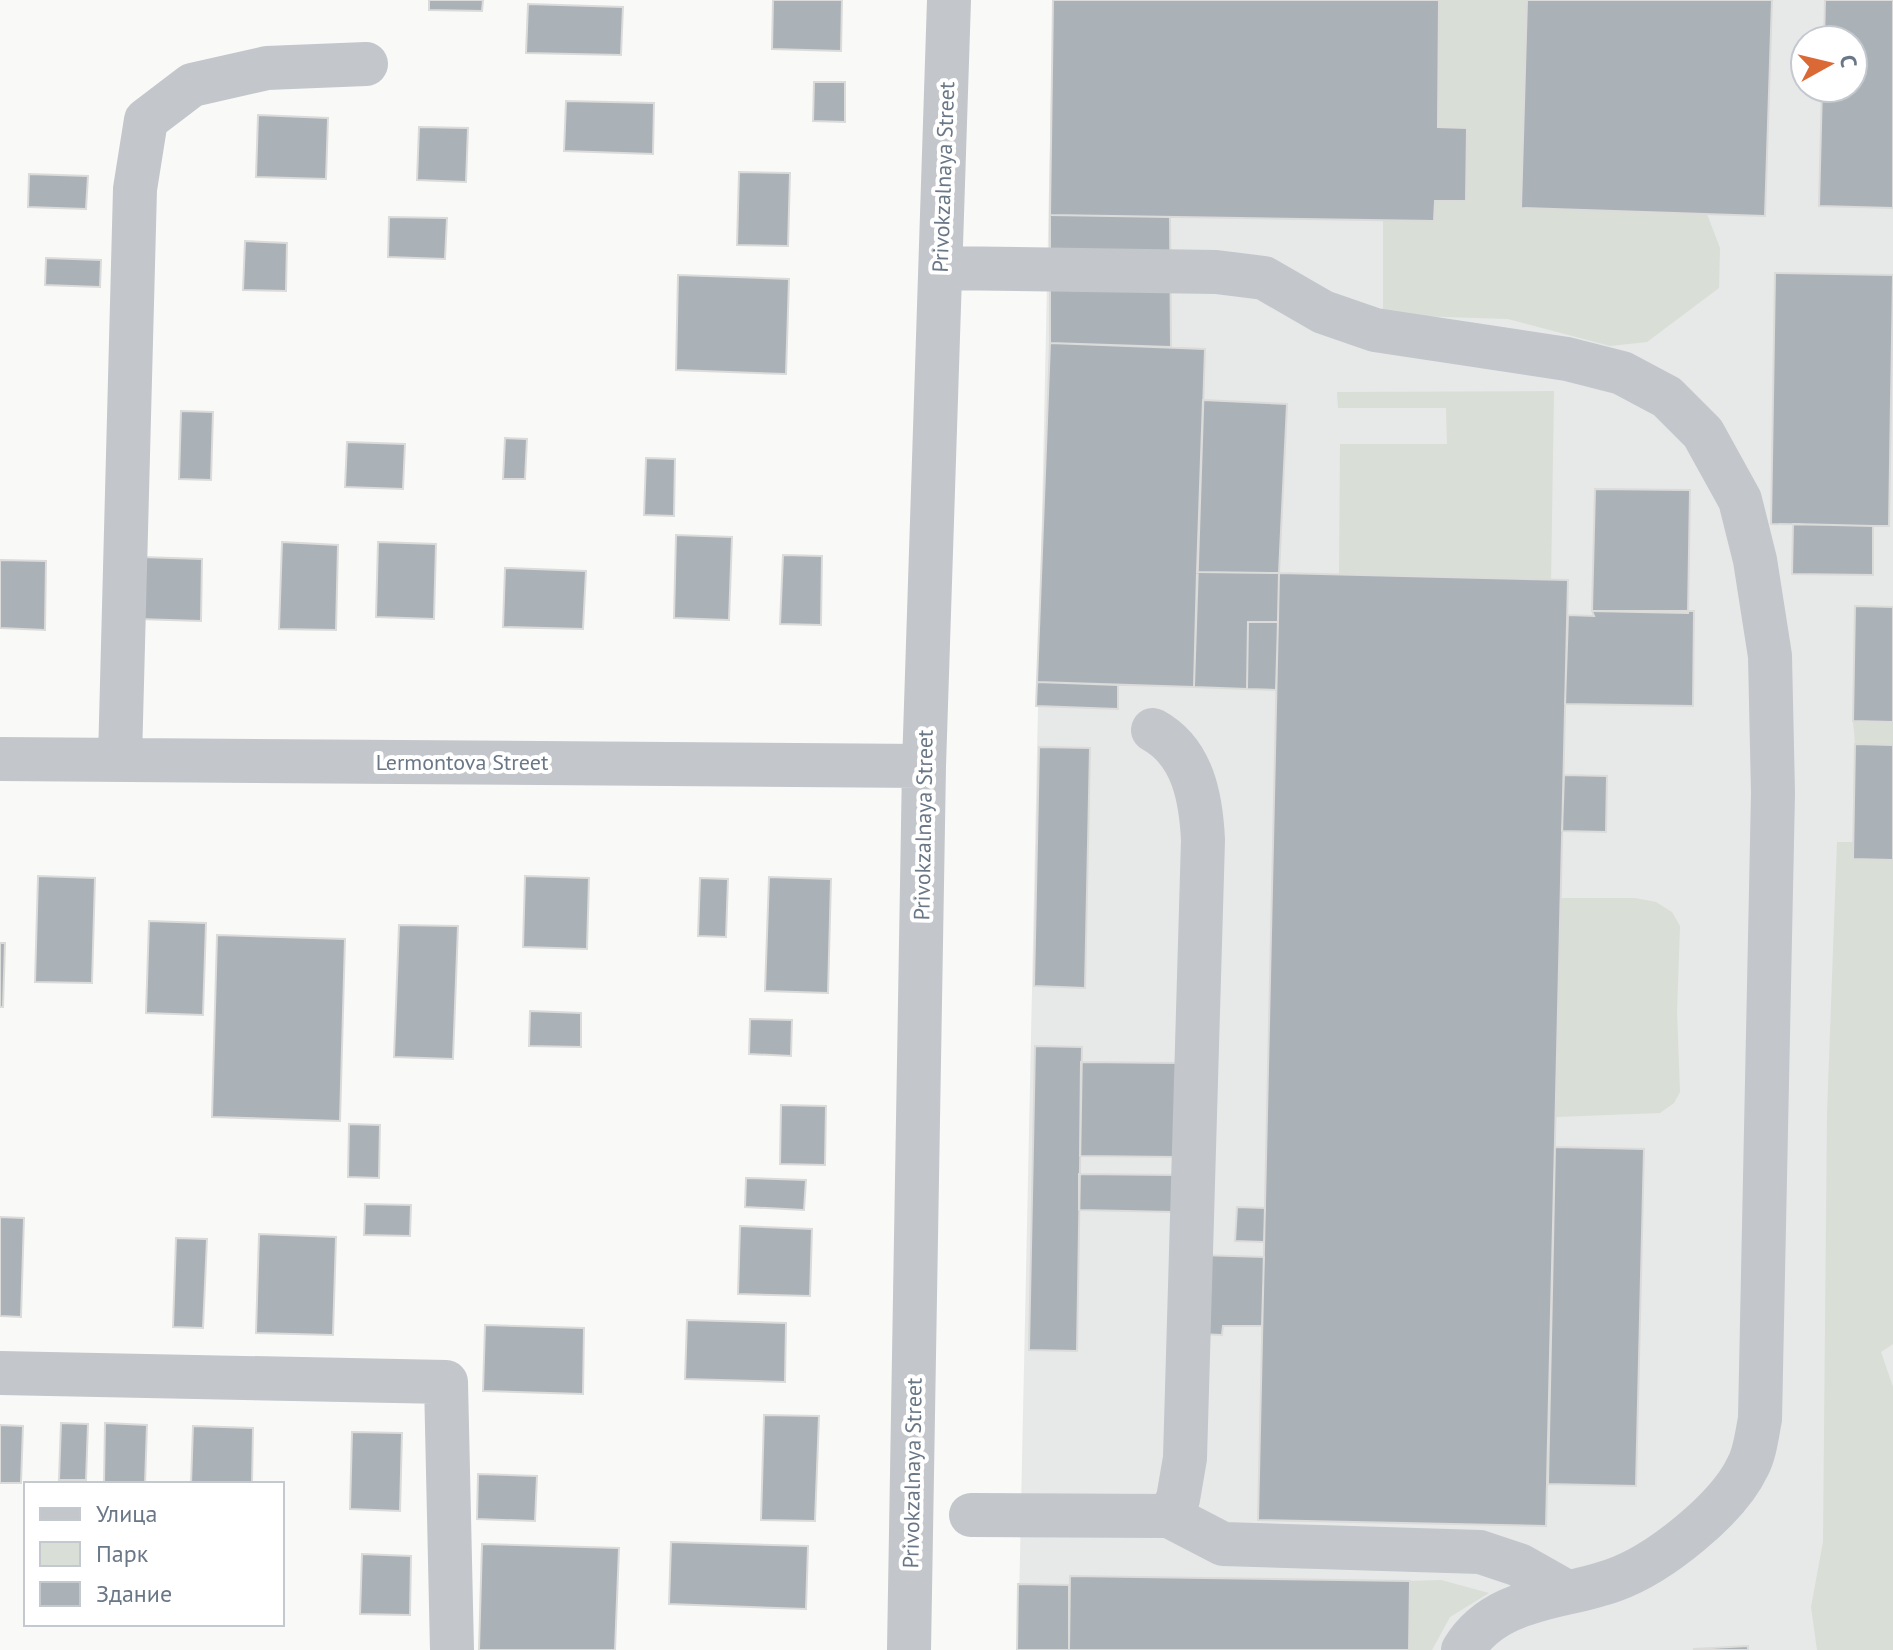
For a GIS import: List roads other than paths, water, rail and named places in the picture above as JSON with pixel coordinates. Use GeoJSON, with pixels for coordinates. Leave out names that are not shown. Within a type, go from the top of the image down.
{"type":"FeatureCollection","features":[{"type":"Feature","properties":{"kind":"street","name":"Privokzalnaya Street"},"geometry":{"type":"LineString","coordinates":[[909,1650],[924,766],[949,0]]}},
{"type":"Feature","properties":{"kind":"street"},"geometry":{"type":"LineString","coordinates":[[120,759],[135,189],[146,120],[192,85],[267,68],[366,64]]}},
{"type":"Feature","properties":{"kind":"street"},"geometry":{"type":"LineString","coordinates":[[941,268],[1216,272],[1264,278],[1323,312],[1375,330],[1567,359],[1622,373],[1667,397],[1703,433],[1740,500],[1755,560],[1770,656],[1773,793],[1760,1419],[1749,1466],[1719,1506],[1672,1547],[1615,1579],[1530,1601],[1492,1619],[1463,1650]]}},
{"type":"Feature","properties":{"kind":"street"},"geometry":{"type":"LineString","coordinates":[[1153,730],[1171,740],[1187,764],[1201,804],[1203,840],[1185,1458],[1178,1499],[1169,1516]]}},
{"type":"Feature","properties":{"kind":"street","name":"Lermontova Street"},"geometry":{"type":"LineString","coordinates":[[0,759],[924,766]]}},
{"type":"Feature","properties":{"kind":"street"},"geometry":{"type":"LineString","coordinates":[[0,1373],[95,1378],[446,1382],[452,1650]]}},
{"type":"Feature","properties":{"kind":"street"},"geometry":{"type":"LineString","coordinates":[[971,1515],[1169,1516],[1223,1544],[1480,1552],[1519,1565],[1565,1591]]}}]}
